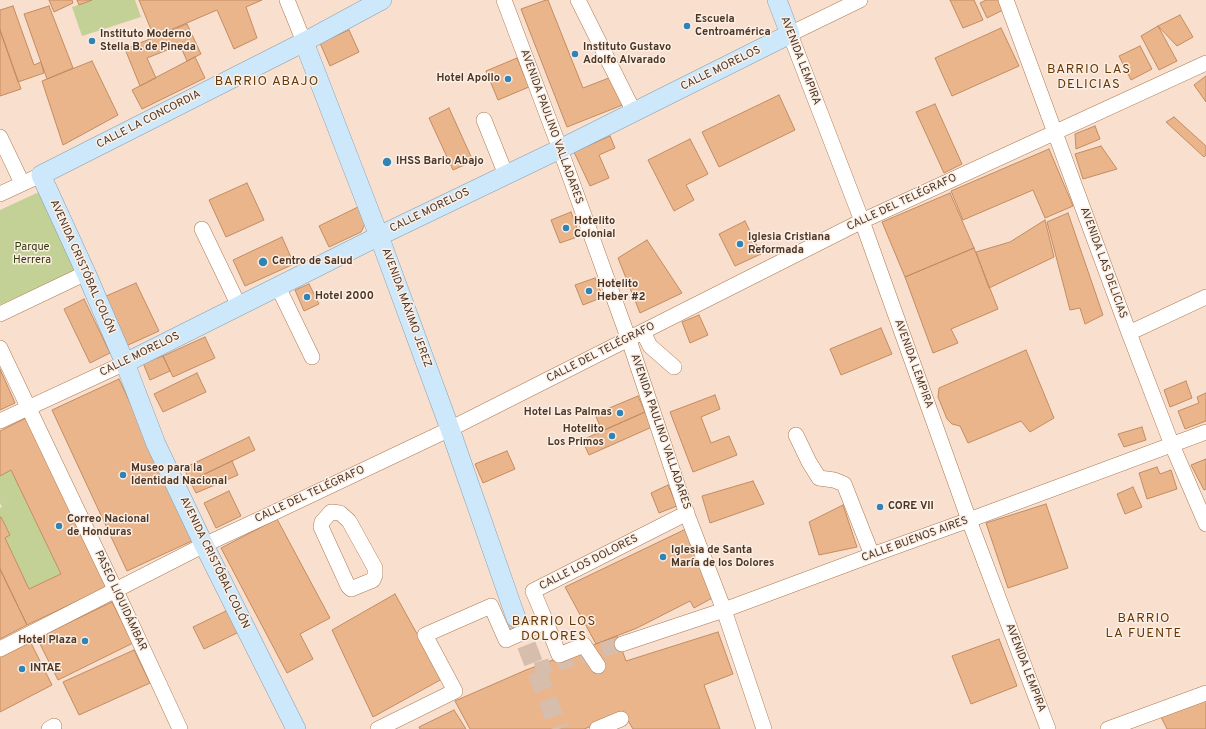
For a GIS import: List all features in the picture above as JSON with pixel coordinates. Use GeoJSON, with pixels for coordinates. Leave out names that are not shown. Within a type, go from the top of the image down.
{"type":"FeatureCollection","features":[{"type":"Feature","properties":{"kind":"main road","name":"CALLE LA CONCORDIA"},"geometry":{"type":"LineString","coordinates":[[41,175],[304,42],[382,0]]}},
{"type":"Feature","properties":{"kind":"main road","name":"AVENIDA LEMPIRA"},"geometry":{"type":"LineString","coordinates":[[777,0],[790,34]]}},
{"type":"Feature","properties":{"kind":"main road","name":"CALLE MORELOS"},"geometry":{"type":"LineString","coordinates":[[125,363],[790,34]]}},
{"type":"Feature","properties":{"kind":"main road","name":"AVENIDA MÁXIMO JEREZ"},"geometry":{"type":"LineString","coordinates":[[304,42],[379,236],[450,429],[516,618]]}},
{"type":"Feature","properties":{"kind":"main road","name":"AVENIDA CRISTÓBAL COLÓN"},"geometry":{"type":"LineString","coordinates":[[41,175],[125,363],[156,444],[204,545],[296,729]]}},
{"type":"Feature","properties":{"kind":"street","name":"AVENIDA MÁXIMO JEREZ"},"geometry":{"type":"LineString","coordinates":[[287,0],[304,42]]}},
{"type":"Feature","properties":{"kind":"street","name":"AVENIDA PAULINO VALLADARES"},"geometry":{"type":"LineString","coordinates":[[504,0],[560,148],[629,340],[687,513],[724,610],[764,729]]}},
{"type":"Feature","properties":{"kind":"street"},"geometry":{"type":"LineString","coordinates":[[578,0],[634,112]]}},
{"type":"Feature","properties":{"kind":"street","name":"CALLE MORELOS"},"geometry":{"type":"LineString","coordinates":[[790,34],[860,0]]}},
{"type":"Feature","properties":{"kind":"street","name":"AVENIDA LAS DELICIAS"},"geometry":{"type":"LineString","coordinates":[[1006,0],[1129,333],[1172,444],[1206,524]]}},
{"type":"Feature","properties":{"kind":"street","name":"AVENIDA LEMPIRA"},"geometry":{"type":"LineString","coordinates":[[790,34],[862,221],[969,520],[1048,729]]}},
{"type":"Feature","properties":{"kind":"street","name":"CALLE DEL TELÉGRAFO"},"geometry":{"type":"LineString","coordinates":[[0,649],[204,545],[450,429],[629,340],[862,221],[1206,63]]}},
{"type":"Feature","properties":{"kind":"street"},"geometry":{"type":"LineString","coordinates":[[484,120],[506,175]]}},
{"type":"Feature","properties":{"kind":"street"},"geometry":{"type":"LineString","coordinates":[[0,137],[22,183]]}},
{"type":"Feature","properties":{"kind":"street","name":"CALLE LA CONCORDIA"},"geometry":{"type":"LineString","coordinates":[[0,194],[41,175]]}},
{"type":"Feature","properties":{"kind":"street"},"geometry":{"type":"LineString","coordinates":[[202,229],[239,306]]}},
{"type":"Feature","properties":{"kind":"street"},"geometry":{"type":"LineString","coordinates":[[0,314],[86,273]]}},
{"type":"Feature","properties":{"kind":"street"},"geometry":{"type":"LineString","coordinates":[[278,287],[312,357]]}},
{"type":"Feature","properties":{"kind":"street"},"geometry":{"type":"LineString","coordinates":[[1129,333],[1206,297]]}},
{"type":"Feature","properties":{"kind":"street"},"geometry":{"type":"LineString","coordinates":[[643,332],[650,346],[674,367]]}},
{"type":"Feature","properties":{"kind":"street","name":"PASEO LIQUIDÁMBAR"},"geometry":{"type":"LineString","coordinates":[[0,348],[116,590],[180,729]]}},
{"type":"Feature","properties":{"kind":"street","name":"CALLE MORELOS"},"geometry":{"type":"LineString","coordinates":[[0,421],[125,363]]}},
{"type":"Feature","properties":{"kind":"street","name":"CALLE BUENOS AIRES"},"geometry":{"type":"LineString","coordinates":[[622,644],[724,610],[872,554],[969,520],[1206,432]]}},
{"type":"Feature","properties":{"kind":"street"},"geometry":{"type":"LineString","coordinates":[[796,435],[809,462],[819,478],[834,480],[844,484],[872,554]]}},
{"type":"Feature","properties":{"kind":"street"},"geometry":{"type":"LineString","coordinates":[[322,490],[331,512]]}},
{"type":"Feature","properties":{"kind":"street"},"geometry":{"type":"LineString","coordinates":[[331,512],[340,513],[349,521],[375,568],[373,580],[351,589],[348,586],[321,527],[322,522],[331,512]]}},
{"type":"Feature","properties":{"kind":"street","name":"CALLE LOS DOLORES"},"geometry":{"type":"LineString","coordinates":[[598,666],[584,645],[559,655],[533,591],[687,513]]}},
{"type":"Feature","properties":{"kind":"street"},"geometry":{"type":"LineString","coordinates":[[378,729],[455,691],[425,635],[491,606],[506,640],[546,622]]}},
{"type":"Feature","properties":{"kind":"street"},"geometry":{"type":"LineString","coordinates":[[1108,729],[1206,693]]}},
{"type":"Feature","properties":{"kind":"street"},"geometry":{"type":"LineString","coordinates":[[597,729],[621,719]]}},
{"type":"Feature","properties":{"kind":"green space"},"geometry":{"type":"Polygon","coordinates":[[[92,0],[135,0],[141,17],[82,36],[72,7],[92,0]]]}},
{"type":"Feature","properties":{"kind":"green space","name":"Parque Herrera"},"geometry":{"type":"Polygon","coordinates":[[[39,192],[75,271],[0,305],[0,210],[39,192]]]}},
{"type":"Feature","properties":{"kind":"green space"},"geometry":{"type":"Polygon","coordinates":[[[11,470],[61,574],[29,589],[5,538],[10,535],[0,517],[0,508],[2,507],[0,503],[0,476],[11,470]]]}},
{"type":"Feature","properties":{"kind":"building"},"geometry":{"type":"Polygon","coordinates":[[[49,0],[72,0],[73,3],[54,12],[49,0]]]}},
{"type":"Feature","properties":{"kind":"building"},"geometry":{"type":"Polygon","coordinates":[[[77,0],[92,0],[79,5],[77,0]]]}},
{"type":"Feature","properties":{"kind":"building"},"geometry":{"type":"Polygon","coordinates":[[[139,0],[262,0],[246,7],[257,38],[234,49],[217,10],[154,37],[139,0]]]}},
{"type":"Feature","properties":{"kind":"building"},"geometry":{"type":"Polygon","coordinates":[[[548,0],[583,88],[614,76],[625,104],[567,127],[521,9],[548,0]]]}},
{"type":"Feature","properties":{"kind":"building"},"geometry":{"type":"Polygon","coordinates":[[[950,0],[974,0],[983,20],[963,28],[950,0]]]}},
{"type":"Feature","properties":{"kind":"building"},"geometry":{"type":"Polygon","coordinates":[[[986,0],[998,0],[1003,10],[987,18],[980,3],[986,0]]]}},
{"type":"Feature","properties":{"kind":"building"},"geometry":{"type":"Polygon","coordinates":[[[13,6],[34,65],[41,62],[44,73],[18,82],[0,30],[0,10],[13,6]]]}},
{"type":"Feature","properties":{"kind":"building"},"geometry":{"type":"Polygon","coordinates":[[[49,6],[73,68],[47,79],[24,14],[49,6]]]}},
{"type":"Feature","properties":{"kind":"building"},"geometry":{"type":"Polygon","coordinates":[[[1180,15],[1193,37],[1177,46],[1158,26],[1180,15]]]}},
{"type":"Feature","properties":{"kind":"building"},"geometry":{"type":"Polygon","coordinates":[[[187,24],[201,54],[187,61],[180,45],[147,58],[156,78],[140,86],[125,49],[187,24]]]}},
{"type":"Feature","properties":{"kind":"building"},"geometry":{"type":"Polygon","coordinates":[[[1158,26],[1177,61],[1159,70],[1141,36],[1158,26]]]}},
{"type":"Feature","properties":{"kind":"building"},"geometry":{"type":"Polygon","coordinates":[[[1001,28],[1019,66],[952,96],[935,58],[1001,28]]]}},
{"type":"Feature","properties":{"kind":"building"},"geometry":{"type":"Polygon","coordinates":[[[0,30],[21,89],[0,96],[0,30]]]}},
{"type":"Feature","properties":{"kind":"building"},"geometry":{"type":"Polygon","coordinates":[[[349,30],[359,52],[330,66],[320,43],[349,30]]]}},
{"type":"Feature","properties":{"kind":"building"},"geometry":{"type":"Polygon","coordinates":[[[1140,46],[1152,69],[1131,80],[1119,56],[1140,46]]]}},
{"type":"Feature","properties":{"kind":"building"},"geometry":{"type":"Polygon","coordinates":[[[195,57],[205,78],[142,109],[132,90],[195,57]]]}},
{"type":"Feature","properties":{"kind":"building","name":"Hotel Apollo"},"geometry":{"type":"Polygon","coordinates":[[[517,58],[529,87],[498,100],[486,71],[517,58]]]}},
{"type":"Feature","properties":{"kind":"building"},"geometry":{"type":"Polygon","coordinates":[[[92,61],[118,115],[63,145],[42,81],[92,61]]]}},
{"type":"Feature","properties":{"kind":"building"},"geometry":{"type":"Polygon","coordinates":[[[1206,76],[1206,102],[1194,85],[1206,76]]]}},
{"type":"Feature","properties":{"kind":"building"},"geometry":{"type":"Polygon","coordinates":[[[779,95],[795,130],[719,167],[702,132],[779,95]]]}},
{"type":"Feature","properties":{"kind":"building"},"geometry":{"type":"Polygon","coordinates":[[[935,104],[962,164],[944,173],[916,112],[935,104]]]}},
{"type":"Feature","properties":{"kind":"building"},"geometry":{"type":"Polygon","coordinates":[[[449,108],[473,161],[453,170],[429,118],[449,108]]]}},
{"type":"Feature","properties":{"kind":"building"},"geometry":{"type":"Polygon","coordinates":[[[1174,117],[1206,146],[1206,155],[1204,157],[1166,122],[1174,117]]]}},
{"type":"Feature","properties":{"kind":"building"},"geometry":{"type":"Polygon","coordinates":[[[1095,126],[1100,139],[1076,149],[1075,134],[1095,126]]]}},
{"type":"Feature","properties":{"kind":"building"},"geometry":{"type":"Polygon","coordinates":[[[610,136],[615,148],[599,155],[609,178],[590,186],[574,152],[610,136]]]}},
{"type":"Feature","properties":{"kind":"building"},"geometry":{"type":"Polygon","coordinates":[[[690,139],[708,174],[686,185],[694,200],[674,211],[648,160],[690,139]]]}},
{"type":"Feature","properties":{"kind":"building"},"geometry":{"type":"Polygon","coordinates":[[[1101,146],[1117,169],[1083,179],[1075,154],[1101,146]]]}},
{"type":"Feature","properties":{"kind":"building"},"geometry":{"type":"Polygon","coordinates":[[[1049,149],[1073,206],[1045,218],[1033,190],[963,220],[951,191],[1049,149]]]}},
{"type":"Feature","properties":{"kind":"building"},"geometry":{"type":"Polygon","coordinates":[[[247,183],[264,220],[226,237],[209,200],[247,183]]]}},
{"type":"Feature","properties":{"kind":"building"},"geometry":{"type":"Polygon","coordinates":[[[950,193],[974,248],[905,277],[882,222],[950,193]]]}},
{"type":"Feature","properties":{"kind":"building"},"geometry":{"type":"Polygon","coordinates":[[[358,207],[365,224],[361,232],[329,247],[319,226],[358,207]]]}},
{"type":"Feature","properties":{"kind":"building","name":"Hotelito Colonial"},"geometry":{"type":"Polygon","coordinates":[[[571,212],[580,236],[560,243],[551,220],[571,212]]]}},
{"type":"Feature","properties":{"kind":"building"},"geometry":{"type":"Polygon","coordinates":[[[1068,213],[1103,315],[1085,324],[1080,308],[1070,310],[1047,222],[1068,213]]]}},
{"type":"Feature","properties":{"kind":"building"},"geometry":{"type":"Polygon","coordinates":[[[1045,220],[1054,257],[989,288],[976,252],[1010,242],[1045,220]]]}},
{"type":"Feature","properties":{"kind":"building","name":"Iglesia Cristiana Reformada"},"geometry":{"type":"Polygon","coordinates":[[[745,221],[761,254],[735,266],[719,234],[745,221]]]}},
{"type":"Feature","properties":{"kind":"building","name":"Centro de Salud"},"geometry":{"type":"Polygon","coordinates":[[[282,237],[294,264],[245,286],[233,260],[282,237]]]}},
{"type":"Feature","properties":{"kind":"building"},"geometry":{"type":"Polygon","coordinates":[[[647,240],[682,293],[640,313],[618,258],[647,240]]]}},
{"type":"Feature","properties":{"kind":"building"},"geometry":{"type":"Polygon","coordinates":[[[974,248],[998,309],[951,329],[958,343],[933,353],[905,277],[974,248]]]}},
{"type":"Feature","properties":{"kind":"building","name":"Hotelito Heber #2"},"geometry":{"type":"Polygon","coordinates":[[[595,278],[603,297],[583,305],[575,285],[595,278]]]}},
{"type":"Feature","properties":{"kind":"building"},"geometry":{"type":"Polygon","coordinates":[[[136,283],[159,331],[126,346],[104,297],[136,283]]]}},
{"type":"Feature","properties":{"kind":"building","name":"Hotel 2000"},"geometry":{"type":"Polygon","coordinates":[[[309,284],[319,304],[304,311],[295,290],[309,284]]]}},
{"type":"Feature","properties":{"kind":"building"},"geometry":{"type":"Polygon","coordinates":[[[84,299],[110,353],[90,363],[64,309],[84,299]]]}},
{"type":"Feature","properties":{"kind":"building"},"geometry":{"type":"Polygon","coordinates":[[[699,315],[708,335],[690,343],[682,322],[699,315]]]}},
{"type":"Feature","properties":{"kind":"building"},"geometry":{"type":"Polygon","coordinates":[[[881,328],[892,354],[841,375],[830,349],[881,328]]]}},
{"type":"Feature","properties":{"kind":"building"},"geometry":{"type":"Polygon","coordinates":[[[205,337],[215,358],[173,377],[163,356],[205,337]]]}},
{"type":"Feature","properties":{"kind":"building"},"geometry":{"type":"Polygon","coordinates":[[[1026,350],[1054,418],[1030,432],[1021,421],[968,443],[960,426],[952,424],[947,419],[938,397],[939,388],[1026,350]]]}},
{"type":"Feature","properties":{"kind":"building"},"geometry":{"type":"Polygon","coordinates":[[[163,356],[170,371],[150,380],[143,363],[163,356]]]}},
{"type":"Feature","properties":{"kind":"building"},"geometry":{"type":"Polygon","coordinates":[[[0,369],[15,403],[0,410],[0,369]]]}},
{"type":"Feature","properties":{"kind":"building"},"geometry":{"type":"Polygon","coordinates":[[[197,373],[206,392],[163,412],[154,394],[197,373]]]}},
{"type":"Feature","properties":{"kind":"building","name":"Museo para la Identidad Nacional"},"geometry":{"type":"Polygon","coordinates":[[[119,379],[194,540],[127,571],[52,410],[119,379]]]}},
{"type":"Feature","properties":{"kind":"building"},"geometry":{"type":"Polygon","coordinates":[[[1186,381],[1192,398],[1170,407],[1164,390],[1186,381]]]}},
{"type":"Feature","properties":{"kind":"building"},"geometry":{"type":"Polygon","coordinates":[[[1206,393],[1206,421],[1185,429],[1178,411],[1199,403],[1197,397],[1206,393]]]}},
{"type":"Feature","properties":{"kind":"building"},"geometry":{"type":"Polygon","coordinates":[[[715,395],[720,409],[701,417],[711,443],[729,436],[737,455],[693,472],[670,412],[715,395]]]}},
{"type":"Feature","properties":{"kind":"building","name":"Hotel Las Palmas"},"geometry":{"type":"Polygon","coordinates":[[[638,396],[645,412],[602,431],[595,414],[638,396]]]}},
{"type":"Feature","properties":{"kind":"building","name":"Hotelito Los Primos"},"geometry":{"type":"Polygon","coordinates":[[[645,412],[652,427],[589,455],[582,440],[645,412]]]}},
{"type":"Feature","properties":{"kind":"building","name":"Correo Nacional de Honduras"},"geometry":{"type":"Polygon","coordinates":[[[26,418],[107,587],[27,625],[0,569],[0,517],[10,535],[5,538],[29,589],[61,574],[11,470],[0,476],[0,431],[26,418]]]}},
{"type":"Feature","properties":{"kind":"building"},"geometry":{"type":"Polygon","coordinates":[[[1142,427],[1146,440],[1124,447],[1118,434],[1142,427]]]}},
{"type":"Feature","properties":{"kind":"building"},"geometry":{"type":"Polygon","coordinates":[[[249,437],[255,450],[190,481],[184,468],[249,437]]]}},
{"type":"Feature","properties":{"kind":"building"},"geometry":{"type":"Polygon","coordinates":[[[507,451],[515,469],[483,483],[475,464],[507,451]]]}},
{"type":"Feature","properties":{"kind":"building"},"geometry":{"type":"Polygon","coordinates":[[[1206,459],[1206,489],[1204,490],[1191,465],[1206,459]]]}},
{"type":"Feature","properties":{"kind":"building"},"geometry":{"type":"Polygon","coordinates":[[[232,461],[238,475],[196,493],[190,481],[232,461]]]}},
{"type":"Feature","properties":{"kind":"building"},"geometry":{"type":"Polygon","coordinates":[[[1157,467],[1160,474],[1171,470],[1177,489],[1147,499],[1139,473],[1157,467]]]}},
{"type":"Feature","properties":{"kind":"building"},"geometry":{"type":"Polygon","coordinates":[[[753,481],[764,504],[710,523],[702,496],[753,481]]]}},
{"type":"Feature","properties":{"kind":"building"},"geometry":{"type":"Polygon","coordinates":[[[668,485],[677,506],[659,513],[651,493],[668,485]]]}},
{"type":"Feature","properties":{"kind":"building"},"geometry":{"type":"Polygon","coordinates":[[[1133,487],[1142,507],[1125,514],[1117,494],[1133,487]]]}},
{"type":"Feature","properties":{"kind":"building"},"geometry":{"type":"Polygon","coordinates":[[[229,491],[241,516],[216,528],[204,503],[229,491]]]}},
{"type":"Feature","properties":{"kind":"building"},"geometry":{"type":"Polygon","coordinates":[[[1046,504],[1068,568],[1008,588],[986,523],[1046,504]]]}},
{"type":"Feature","properties":{"kind":"building"},"geometry":{"type":"Polygon","coordinates":[[[843,505],[857,547],[819,555],[809,522],[843,505]]]}},
{"type":"Feature","properties":{"kind":"building"},"geometry":{"type":"Polygon","coordinates":[[[277,519],[330,618],[300,634],[313,659],[287,673],[221,548],[277,519]]]}},
{"type":"Feature","properties":{"kind":"building","name":"Iglesia de Santa María de los Dolores"},"geometry":{"type":"Polygon","coordinates":[[[688,528],[714,597],[694,608],[690,601],[637,628],[596,644],[565,587],[688,528]]]}},
{"type":"Feature","properties":{"kind":"building"},"geometry":{"type":"Polygon","coordinates":[[[0,569],[27,625],[0,639],[0,569]]]}},
{"type":"Feature","properties":{"kind":"building"},"geometry":{"type":"Polygon","coordinates":[[[395,594],[442,679],[373,717],[332,630],[395,594]]]}},
{"type":"Feature","properties":{"kind":"building","name":"Hotel Plaza"},"geometry":{"type":"Polygon","coordinates":[[[112,602],[133,643],[58,680],[37,638],[112,602]]]}},
{"type":"Feature","properties":{"kind":"building"},"geometry":{"type":"Polygon","coordinates":[[[228,610],[239,632],[204,649],[193,627],[228,610]]]}},
{"type":"Feature","properties":{"kind":"building"},"geometry":{"type":"Polygon","coordinates":[[[718,632],[733,674],[704,685],[720,729],[633,729],[624,714],[584,729],[470,729],[455,701],[526,670],[617,636],[626,661],[718,632]]]}},
{"type":"Feature","properties":{"kind":"building","name":"INTAE"},"geometry":{"type":"Polygon","coordinates":[[[29,639],[52,685],[0,712],[0,654],[29,639]]]}},
{"type":"Feature","properties":{"kind":"building"},"geometry":{"type":"Polygon","coordinates":[[[999,639],[1017,686],[971,704],[952,656],[999,639]]]}},
{"type":"Feature","properties":{"kind":"building"},"geometry":{"type":"Polygon","coordinates":[[[134,650],[150,683],[79,715],[63,682],[134,650]]]}},
{"type":"Feature","properties":{"kind":"building"},"geometry":{"type":"Polygon","coordinates":[[[1206,700],[1206,729],[1167,729],[1161,717],[1206,700]]]}},
{"type":"Feature","properties":{"kind":"building"},"geometry":{"type":"Polygon","coordinates":[[[454,710],[466,729],[420,729],[419,727],[454,710]]]}},
{"type":"Feature","properties":{"kind":"tunnel"},"geometry":{"type":"LineString","coordinates":[[516,618],[559,729]]}},
{"type":"Feature","properties":{"kind":"tunnel"},"geometry":{"type":"LineString","coordinates":[[536,670],[622,644]]}},
{"type":"Feature","properties":{"kind":"place","name":"Escuela Centroamérica"},"geometry":{"type":"Point","coordinates":[687,26]}},
{"type":"Feature","properties":{"kind":"place","name":"Instituto Moderno Stella B. de Pineda"},"geometry":{"type":"Point","coordinates":[92,41]}},
{"type":"Feature","properties":{"kind":"place","name":"Instituto Gustavo Adolfo Alvarado"},"geometry":{"type":"Point","coordinates":[575,54]}},
{"type":"Feature","properties":{"kind":"place","name":"Hotel Apollo"},"geometry":{"type":"Point","coordinates":[508,79]}},
{"type":"Feature","properties":{"kind":"place","name":"IHSS Bario Abajo"},"geometry":{"type":"Point","coordinates":[387,162]}},
{"type":"Feature","properties":{"kind":"place","name":"Hotelito Colonial"},"geometry":{"type":"Point","coordinates":[566,228]}},
{"type":"Feature","properties":{"kind":"place","name":"Iglesia Cristiana Reformada"},"geometry":{"type":"Point","coordinates":[740,244]}},
{"type":"Feature","properties":{"kind":"place","name":"Centro de Salud"},"geometry":{"type":"Point","coordinates":[263,262]}},
{"type":"Feature","properties":{"kind":"place","name":"Hotelito Heber #2"},"geometry":{"type":"Point","coordinates":[589,291]}},
{"type":"Feature","properties":{"kind":"place","name":"Hotel 2000"},"geometry":{"type":"Point","coordinates":[307,297]}},
{"type":"Feature","properties":{"kind":"place","name":"Hotel Las Palmas"},"geometry":{"type":"Point","coordinates":[620,413]}},
{"type":"Feature","properties":{"kind":"place","name":"Hotelito Los Primos"},"geometry":{"type":"Point","coordinates":[612,436]}},
{"type":"Feature","properties":{"kind":"place","name":"Museo para la Identidad Nacional"},"geometry":{"type":"Point","coordinates":[123,475]}},
{"type":"Feature","properties":{"kind":"place","name":"CORE VII"},"geometry":{"type":"Point","coordinates":[880,507]}},
{"type":"Feature","properties":{"kind":"place","name":"Correo Nacional de Honduras"},"geometry":{"type":"Point","coordinates":[59,526]}},
{"type":"Feature","properties":{"kind":"place","name":"Iglesia de Santa María de los Dolores"},"geometry":{"type":"Point","coordinates":[663,557]}},
{"type":"Feature","properties":{"kind":"place","name":"Hotel Plaza"},"geometry":{"type":"Point","coordinates":[85,641]}},
{"type":"Feature","properties":{"kind":"place","name":"INTAE"},"geometry":{"type":"Point","coordinates":[22,669]}},
{"type":"Feature","properties":{"kind":"district","name":"BARRIO LAS DELICIAS"},"geometry":{"type":"Point","coordinates":[1089,78]}},
{"type":"Feature","properties":{"kind":"district","name":"BARRIO ABAJO"},"geometry":{"type":"Point","coordinates":[267,82]}},
{"type":"Feature","properties":{"kind":"district","name":"BARRIO LA FUENTE"},"geometry":{"type":"Point","coordinates":[1144,626]}},
{"type":"Feature","properties":{"kind":"district","name":"BARRIO LOS DOLORES"},"geometry":{"type":"Point","coordinates":[554,630]}}]}
